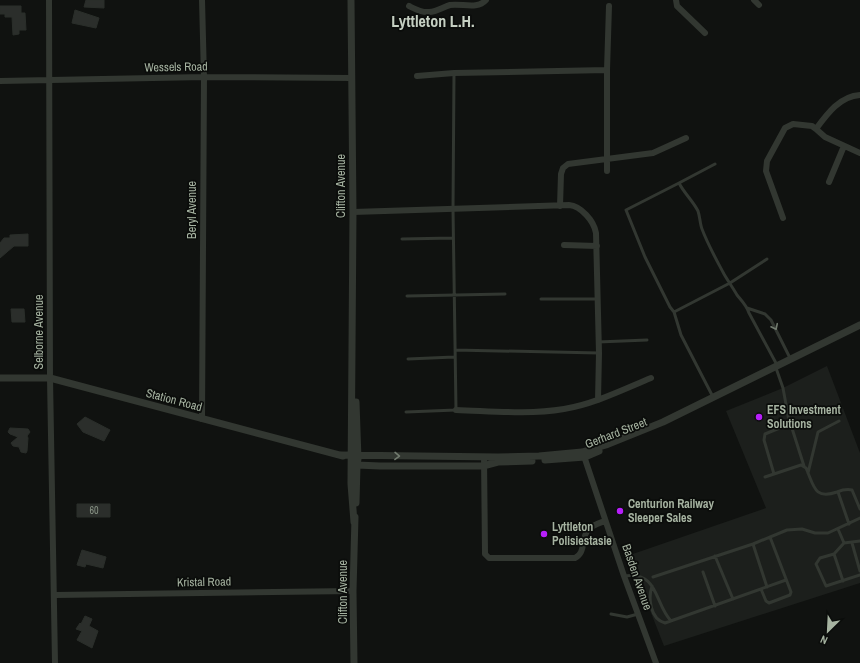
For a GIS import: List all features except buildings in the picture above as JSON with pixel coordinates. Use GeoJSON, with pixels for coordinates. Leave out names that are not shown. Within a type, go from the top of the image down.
{"type":"FeatureCollection","features":[{"type":"Feature","properties":{"kind":"street","name":"Selborne Avenue"},"geometry":{"type":"LineString","coordinates":[[49,0],[50,378],[56,663]]}},
{"type":"Feature","properties":{"kind":"street","name":"Beryl Avenue"},"geometry":{"type":"LineString","coordinates":[[202,0],[204,77],[202,419]]}},
{"type":"Feature","properties":{"kind":"street","name":"Clifton Avenue"},"geometry":{"type":"LineString","coordinates":[[351,0],[352,372],[355,383],[356,500],[354,522],[353,591],[354,663]]}},
{"type":"Feature","properties":{"kind":"street"},"geometry":{"type":"LineString","coordinates":[[409,6],[420,11],[428,12],[437,11],[451,5],[468,6],[482,4],[486,0]]}},
{"type":"Feature","properties":{"kind":"street"},"geometry":{"type":"LineString","coordinates":[[676,0],[677,6],[705,33]]}},
{"type":"Feature","properties":{"kind":"street"},"geometry":{"type":"LineString","coordinates":[[754,0],[759,5]]}},
{"type":"Feature","properties":{"kind":"street"},"geometry":{"type":"LineString","coordinates":[[607,171],[607,70],[609,6]]}},
{"type":"Feature","properties":{"kind":"street"},"geometry":{"type":"LineString","coordinates":[[417,76],[454,73],[607,70]]}},
{"type":"Feature","properties":{"kind":"street","name":"Wessels Road"},"geometry":{"type":"LineString","coordinates":[[0,80],[204,77],[352,78]]}},
{"type":"Feature","properties":{"kind":"street"},"geometry":{"type":"LineString","coordinates":[[816,129],[831,109],[846,100],[860,95]]}},
{"type":"Feature","properties":{"kind":"street"},"geometry":{"type":"LineString","coordinates":[[783,218],[766,171],[767,161],[785,128],[793,124],[807,125],[816,129],[825,137],[860,153]]}},
{"type":"Feature","properties":{"kind":"street"},"geometry":{"type":"LineString","coordinates":[[560,206],[561,174],[563,168],[568,164],[653,152],[686,138]]}},
{"type":"Feature","properties":{"kind":"street"},"geometry":{"type":"LineString","coordinates":[[829,182],[844,146]]}},
{"type":"Feature","properties":{"kind":"street"},"geometry":{"type":"LineString","coordinates":[[352,212],[569,205],[577,207],[595,228],[597,246],[599,353],[598,400]]}},
{"type":"Feature","properties":{"kind":"street"},"geometry":{"type":"LineString","coordinates":[[564,245],[597,246]]}},
{"type":"Feature","properties":{"kind":"street","name":"Gerhard Street"},"geometry":{"type":"LineString","coordinates":[[355,459],[380,466],[483,466],[498,462],[540,461],[583,454],[667,425],[790,359],[860,325]]}},
{"type":"Feature","properties":{"kind":"street","name":"Gerhard Street"},"geometry":{"type":"LineString","coordinates":[[355,459],[583,454],[644,431],[776,367],[860,329]]}},
{"type":"Feature","properties":{"kind":"street","name":"Station Road"},"geometry":{"type":"LineString","coordinates":[[0,378],[50,378],[355,459]]}},
{"type":"Feature","properties":{"kind":"street"},"geometry":{"type":"LineString","coordinates":[[456,410],[532,412],[565,409],[598,400],[651,378]]}},
{"type":"Feature","properties":{"kind":"street","name":"Basden Avenue"},"geometry":{"type":"LineString","coordinates":[[583,454],[624,576],[656,663]]}},
{"type":"Feature","properties":{"kind":"street"},"geometry":{"type":"LineString","coordinates":[[484,457],[484,552],[489,558],[575,558],[582,552],[586,532],[595,525],[605,521]]}},
{"type":"Feature","properties":{"kind":"street","name":"Kristal Road"},"geometry":{"type":"LineString","coordinates":[[55,594],[353,591]]}},
{"type":"Feature","properties":{"kind":"lane"},"geometry":{"type":"LineString","coordinates":[[406,412],[456,410],[453,238],[454,73]]}},
{"type":"Feature","properties":{"kind":"lane"},"geometry":{"type":"LineString","coordinates":[[713,398],[681,335],[674,312],[670,307],[645,257],[626,210],[715,164]]}},
{"type":"Feature","properties":{"kind":"lane"},"geometry":{"type":"LineString","coordinates":[[679,183],[694,204],[707,243],[730,283],[747,308],[776,367],[783,388],[789,421],[804,466],[817,492],[822,495],[828,495],[847,489],[852,490],[860,509]]}},
{"type":"Feature","properties":{"kind":"lane"},"geometry":{"type":"LineString","coordinates":[[402,239],[453,238]]}},
{"type":"Feature","properties":{"kind":"lane"},"geometry":{"type":"LineString","coordinates":[[674,312],[730,283],[767,259]]}},
{"type":"Feature","properties":{"kind":"lane"},"geometry":{"type":"LineString","coordinates":[[407,296],[505,294]]}},
{"type":"Feature","properties":{"kind":"lane"},"geometry":{"type":"LineString","coordinates":[[541,299],[597,299]]}},
{"type":"Feature","properties":{"kind":"lane"},"geometry":{"type":"LineString","coordinates":[[747,308],[765,314],[771,320],[790,359]]}},
{"type":"Feature","properties":{"kind":"lane"},"geometry":{"type":"LineString","coordinates":[[598,342],[647,340]]}},
{"type":"Feature","properties":{"kind":"lane"},"geometry":{"type":"LineString","coordinates":[[455,350],[599,353]]}},
{"type":"Feature","properties":{"kind":"lane"},"geometry":{"type":"LineString","coordinates":[[408,359],[454,357]]}},
{"type":"Feature","properties":{"kind":"lane"},"geometry":{"type":"LineString","coordinates":[[774,474],[764,437],[765,434],[787,425],[789,421]]}},
{"type":"Feature","properties":{"kind":"lane"},"geometry":{"type":"LineString","coordinates":[[808,473],[818,432],[839,421]]}},
{"type":"Feature","properties":{"kind":"lane"},"geometry":{"type":"LineString","coordinates":[[765,477],[798,466],[804,466]]}},
{"type":"Feature","properties":{"kind":"lane"},"geometry":{"type":"LineString","coordinates":[[838,492],[849,524]]}},
{"type":"Feature","properties":{"kind":"lane"},"geometry":{"type":"LineString","coordinates":[[653,577],[753,544],[787,530],[802,529],[822,534],[833,532],[860,518]]}},
{"type":"Feature","properties":{"kind":"lane"},"geometry":{"type":"LineString","coordinates":[[838,529],[844,543]]}},
{"type":"Feature","properties":{"kind":"lane"},"geometry":{"type":"LineString","coordinates":[[761,589],[766,601],[772,603],[790,595],[791,592],[770,537]]}},
{"type":"Feature","properties":{"kind":"lane"},"geometry":{"type":"LineString","coordinates":[[860,541],[844,543],[834,554],[820,558],[818,560],[817,567],[826,586],[860,575]]}},
{"type":"Feature","properties":{"kind":"lane"},"geometry":{"type":"LineString","coordinates":[[852,543],[860,571]]}},
{"type":"Feature","properties":{"kind":"lane"},"geometry":{"type":"LineString","coordinates":[[753,544],[767,587]]}},
{"type":"Feature","properties":{"kind":"lane"},"geometry":{"type":"LineString","coordinates":[[834,554],[843,581]]}},
{"type":"Feature","properties":{"kind":"lane"},"geometry":{"type":"LineString","coordinates":[[715,556],[733,599]]}},
{"type":"Feature","properties":{"kind":"lane"},"geometry":{"type":"LineString","coordinates":[[703,572],[715,606]]}},
{"type":"Feature","properties":{"kind":"lane"},"geometry":{"type":"LineString","coordinates":[[624,576],[631,575],[643,578],[649,582],[671,621]]}},
{"type":"Feature","properties":{"kind":"lane"},"geometry":{"type":"LineString","coordinates":[[652,586],[650,597],[656,617],[665,623],[786,580]]}},
{"type":"Feature","properties":{"kind":"lane"},"geometry":{"type":"LineString","coordinates":[[612,614],[627,617],[638,614]]}},
{"type":"Feature","properties":{"kind":"shaded area"},"geometry":{"type":"Polygon","coordinates":[[[827,366],[860,453],[860,583],[664,646],[627,556],[766,508],[726,411],[783,388],[827,366]]]}},
{"type":"Feature","properties":{"kind":"place","name":"EFS Investment Solutions"},"geometry":{"type":"Point","coordinates":[759,417]}},
{"type":"Feature","properties":{"kind":"place","name":"Centurion Railway Sleeper Sales"},"geometry":{"type":"Point","coordinates":[620,511]}},
{"type":"Feature","properties":{"kind":"place","name":"Lyttleton Polisiestasie"},"geometry":{"type":"Point","coordinates":[544,534]}},
{"type":"Feature","properties":{"kind":"district","name":"Lyttleton L.H."},"geometry":{"type":"Point","coordinates":[433,21]}}]}
